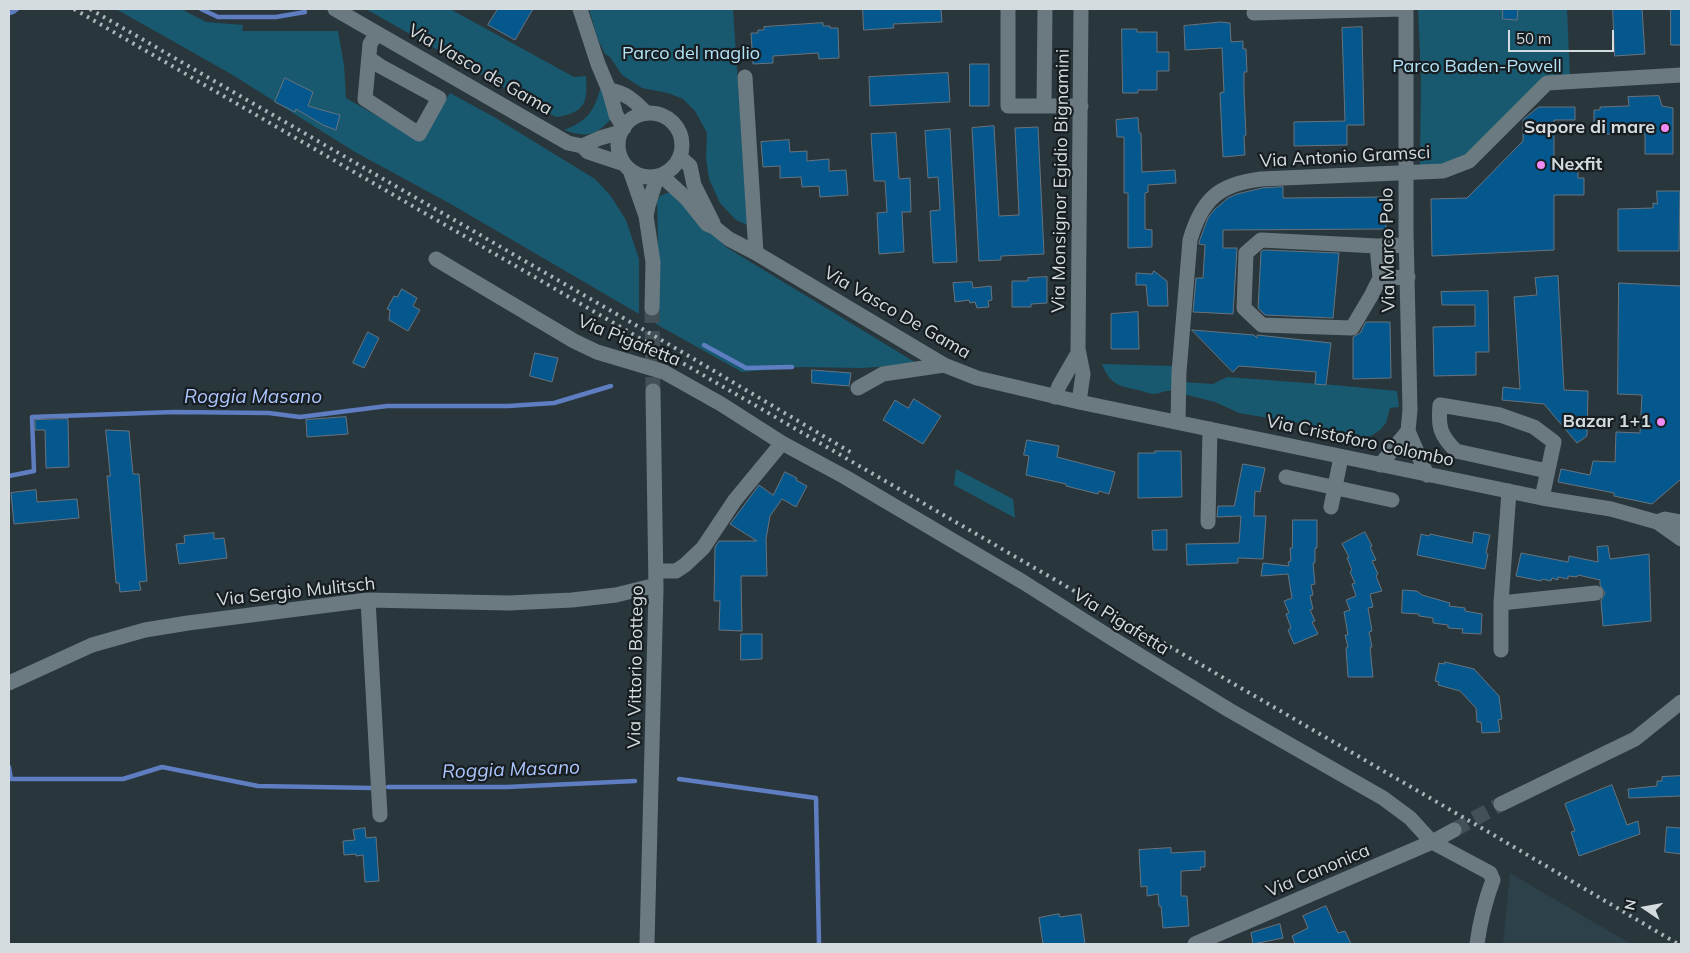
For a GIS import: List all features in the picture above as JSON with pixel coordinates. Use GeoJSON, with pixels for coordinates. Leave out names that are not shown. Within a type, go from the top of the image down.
{"type":"FeatureCollection","features":[{"type":"Feature","properties":{"kind":"street","name":"Via Vasco de Gama"},"geometry":{"type":"LineString","coordinates":[[335,9],[568,142],[582,146],[588,152],[627,167]]}},
{"type":"Feature","properties":{"kind":"street"},"geometry":{"type":"LineString","coordinates":[[580,9],[622,130]]}},
{"type":"Feature","properties":{"kind":"street"},"geometry":{"type":"LineString","coordinates":[[1008,9],[1008,106],[1081,106]]}},
{"type":"Feature","properties":{"kind":"street"},"geometry":{"type":"LineString","coordinates":[[1044,106],[1045,9]]}},
{"type":"Feature","properties":{"kind":"street","name":"Via Monsignor Egidio Bignamini"},"geometry":{"type":"LineString","coordinates":[[1078,402],[1083,374],[1078,353],[1081,9]]}},
{"type":"Feature","properties":{"kind":"street"},"geometry":{"type":"LineString","coordinates":[[1254,13],[1402,9]]}},
{"type":"Feature","properties":{"kind":"street","name":"Via Marco Polo"},"geometry":{"type":"LineString","coordinates":[[1406,9],[1406,245],[1410,410],[1408,431],[1427,474]]}},
{"type":"Feature","properties":{"kind":"street"},"geometry":{"type":"LineString","coordinates":[[369,58],[439,98],[419,134],[365,99],[370,44],[377,33]]}},
{"type":"Feature","properties":{"kind":"street","name":"Via Antonio Gramsci"},"geometry":{"type":"LineString","coordinates":[[1178,422],[1179,372],[1190,240],[1196,220],[1207,203],[1222,190],[1241,181],[1261,179],[1443,171],[1468,160],[1547,84],[1681,75]]}},
{"type":"Feature","properties":{"kind":"street"},"geometry":{"type":"LineString","coordinates":[[745,77],[756,253]]}},
{"type":"Feature","properties":{"kind":"street"},"geometry":{"type":"LineString","coordinates":[[609,90],[620,92],[635,100],[646,113]]}},
{"type":"Feature","properties":{"kind":"street"},"geometry":{"type":"LineString","coordinates":[[627,167],[645,177],[659,176],[675,167],[680,157],[682,141],[676,126],[668,118],[658,114],[646,113],[636,116],[622,130],[618,149],[646,216],[653,262],[652,308]]}},
{"type":"Feature","properties":{"kind":"street"},"geometry":{"type":"LineString","coordinates":[[582,146],[622,130]]}},
{"type":"Feature","properties":{"kind":"street","name":"Via Vasco De Gama"},"geometry":{"type":"LineString","coordinates":[[680,157],[690,166],[694,185],[714,227]]}},
{"type":"Feature","properties":{"kind":"street"},"geometry":{"type":"LineString","coordinates":[[646,216],[659,176]]}},
{"type":"Feature","properties":{"kind":"street","name":"Via Vasco De Gama"},"geometry":{"type":"LineString","coordinates":[[659,176],[687,199],[707,224],[944,365],[977,378],[1056,397]]}},
{"type":"Feature","properties":{"kind":"street"},"geometry":{"type":"LineString","coordinates":[[1376,246],[1380,278],[1372,296],[1352,328],[1262,325],[1244,308],[1246,254],[1261,240],[1376,246],[1406,245]]}},
{"type":"Feature","properties":{"kind":"street","name":"Via Pigafetta"},"geometry":{"type":"LineString","coordinates":[[436,259],[574,341],[597,352],[664,372],[782,443],[846,477],[1023,582],[1220,705],[1383,798],[1410,818],[1432,842],[1490,873],[1493,880],[1486,898],[1479,929],[1478,944]]}},
{"type":"Feature","properties":{"kind":"street"},"geometry":{"type":"LineString","coordinates":[[1380,278],[1408,277]]}},
{"type":"Feature","properties":{"kind":"street"},"geometry":{"type":"LineString","coordinates":[[1056,397],[1058,386],[1078,353]]}},
{"type":"Feature","properties":{"kind":"street"},"geometry":{"type":"LineString","coordinates":[[858,388],[883,374],[944,365]]}},
{"type":"Feature","properties":{"kind":"street","name":"Via Vittorio Bottego"},"geometry":{"type":"LineString","coordinates":[[647,944],[656,578],[653,391]]}},
{"type":"Feature","properties":{"kind":"street","name":"Via Cristoforo Colombo"},"geometry":{"type":"LineString","coordinates":[[1056,397],[1542,498],[1681,522]]}},
{"type":"Feature","properties":{"kind":"street"},"geometry":{"type":"LineString","coordinates":[[1542,498],[1554,442],[1534,427],[1500,415],[1440,405],[1438,422],[1445,440],[1456,451],[1547,471]]}},
{"type":"Feature","properties":{"kind":"street"},"geometry":{"type":"LineString","coordinates":[[1208,522],[1210,429]]}},
{"type":"Feature","properties":{"kind":"street"},"geometry":{"type":"LineString","coordinates":[[1380,465],[1408,431]]}},
{"type":"Feature","properties":{"kind":"street"},"geometry":{"type":"LineString","coordinates":[[656,578],[685,565],[703,548],[736,500],[782,443]]}},
{"type":"Feature","properties":{"kind":"street"},"geometry":{"type":"LineString","coordinates":[[1331,507],[1341,457]]}},
{"type":"Feature","properties":{"kind":"street"},"geometry":{"type":"LineString","coordinates":[[1286,477],[1392,500]]}},
{"type":"Feature","properties":{"kind":"street"},"geometry":{"type":"LineString","coordinates":[[1501,650],[1501,603],[1509,491]]}},
{"type":"Feature","properties":{"kind":"street"},"geometry":{"type":"LineString","coordinates":[[1661,520],[1681,509]]}},
{"type":"Feature","properties":{"kind":"street","name":"Via Cristoforo Colombo"},"geometry":{"type":"LineString","coordinates":[[1661,520],[1681,539]]}},
{"type":"Feature","properties":{"kind":"street","name":"Via Sergio Mulitsch"},"geometry":{"type":"LineString","coordinates":[[9,683],[92,645],[145,630],[368,600],[509,603],[572,600],[616,594],[656,578]]}},
{"type":"Feature","properties":{"kind":"street"},"geometry":{"type":"LineString","coordinates":[[1501,603],[1596,593]]}},
{"type":"Feature","properties":{"kind":"street"},"geometry":{"type":"LineString","coordinates":[[368,600],[380,815]]}},
{"type":"Feature","properties":{"kind":"street"},"geometry":{"type":"LineString","coordinates":[[1501,804],[1635,739],[1681,702]]}},
{"type":"Feature","properties":{"kind":"street","name":"Via Canonica"},"geometry":{"type":"LineString","coordinates":[[1195,944],[1211,941],[1432,842],[1454,830]]}},
{"type":"Feature","properties":{"kind":"shaded area"},"geometry":{"type":"Polygon","coordinates":[[[1510,873],[1631,944],[1503,944],[1510,873]]]}},
{"type":"Feature","properties":{"kind":"green space"},"geometry":{"type":"Polygon","coordinates":[[[116,9],[181,9],[206,22],[243,25],[242,31],[338,31],[344,65],[346,98],[419,140],[450,93],[494,117],[595,179],[610,195],[626,220],[639,259],[639,314],[449,203],[355,152],[231,74],[116,9]]]}},
{"type":"Feature","properties":{"kind":"green space"},"geometry":{"type":"Polygon","coordinates":[[[366,9],[450,9],[574,77],[586,76],[585,100],[582,106],[573,113],[556,117],[366,9]]]}},
{"type":"Feature","properties":{"kind":"green space","name":"Parco del maglio"},"geometry":{"type":"Polygon","coordinates":[[[589,9],[733,9],[747,225],[736,220],[720,203],[709,179],[706,158],[707,133],[695,111],[683,99],[668,93],[642,88],[622,75],[610,57],[605,54],[597,37],[589,9]]]}},
{"type":"Feature","properties":{"kind":"green space","name":"Parco Baden-Powell"},"geometry":{"type":"Polygon","coordinates":[[[1418,9],[1567,9],[1570,78],[1562,77],[1465,155],[1435,168],[1420,166],[1421,76],[1418,9]]]}},
{"type":"Feature","properties":{"kind":"green space"},"geometry":{"type":"Polygon","coordinates":[[[601,87],[611,110],[610,120],[605,126],[589,134],[578,134],[564,130],[579,123],[589,114],[596,103],[601,87]]]}},
{"type":"Feature","properties":{"kind":"green space"},"geometry":{"type":"Polygon","coordinates":[[[673,193],[726,247],[918,364],[862,368],[801,367],[742,372],[656,324],[659,281],[657,202],[660,196],[673,193]]]}},
{"type":"Feature","properties":{"kind":"green space"},"geometry":{"type":"Polygon","coordinates":[[[1102,364],[1174,366],[1173,391],[1152,394],[1125,387],[1116,383],[1108,376],[1102,364]]]}},
{"type":"Feature","properties":{"kind":"green space"},"geometry":{"type":"Polygon","coordinates":[[[1227,377],[1397,391],[1399,407],[1390,408],[1386,423],[1380,430],[1371,436],[1360,437],[1298,423],[1239,413],[1215,402],[1183,394],[1183,382],[1213,384],[1227,377]]]}},
{"type":"Feature","properties":{"kind":"green space"},"geometry":{"type":"Polygon","coordinates":[[[956,469],[1013,499],[1015,518],[954,485],[956,469]]]}},
{"type":"Feature","properties":{"kind":"building"},"geometry":{"type":"Polygon","coordinates":[[[498,9],[533,9],[515,40],[488,25],[498,9]]]}},
{"type":"Feature","properties":{"kind":"building"},"geometry":{"type":"Polygon","coordinates":[[[863,9],[941,9],[942,22],[893,24],[894,28],[864,30],[863,9]]]}},
{"type":"Feature","properties":{"kind":"building"},"geometry":{"type":"Polygon","coordinates":[[[1503,9],[1518,9],[1517,20],[1503,19],[1503,9]]]}},
{"type":"Feature","properties":{"kind":"building"},"geometry":{"type":"Polygon","coordinates":[[[1613,9],[1642,9],[1645,54],[1615,56],[1613,9]]]}},
{"type":"Feature","properties":{"kind":"building"},"geometry":{"type":"Polygon","coordinates":[[[1671,9],[1681,9],[1681,45],[1671,45],[1671,9]]]}},
{"type":"Feature","properties":{"kind":"building"},"geometry":{"type":"Polygon","coordinates":[[[1221,22],[1230,23],[1231,42],[1243,41],[1243,49],[1246,49],[1247,72],[1244,72],[1245,155],[1223,157],[1220,93],[1224,92],[1222,48],[1185,50],[1184,26],[1221,22]]]}},
{"type":"Feature","properties":{"kind":"building"},"geometry":{"type":"Polygon","coordinates":[[[823,23],[823,26],[838,28],[839,58],[819,59],[818,53],[773,56],[773,63],[753,64],[751,33],[758,33],[758,30],[764,30],[764,27],[823,23]]]}},
{"type":"Feature","properties":{"kind":"building"},"geometry":{"type":"Polygon","coordinates":[[[1362,27],[1364,125],[1347,125],[1347,145],[1294,146],[1294,122],[1345,121],[1342,28],[1362,27]]]}},
{"type":"Feature","properties":{"kind":"building"},"geometry":{"type":"Polygon","coordinates":[[[1122,29],[1137,29],[1137,32],[1157,32],[1157,52],[1169,52],[1169,71],[1157,71],[1157,90],[1138,90],[1138,93],[1123,93],[1122,29]]]}},
{"type":"Feature","properties":{"kind":"building"},"geometry":{"type":"Polygon","coordinates":[[[970,64],[989,64],[989,106],[970,106],[970,64]]]}},
{"type":"Feature","properties":{"kind":"building"},"geometry":{"type":"Polygon","coordinates":[[[948,73],[950,102],[870,106],[869,77],[948,73]]]}},
{"type":"Feature","properties":{"kind":"building"},"geometry":{"type":"Polygon","coordinates":[[[285,78],[313,92],[308,106],[340,115],[336,130],[323,125],[296,109],[295,112],[275,102],[285,78]]]}},
{"type":"Feature","properties":{"kind":"building"},"geometry":{"type":"Polygon","coordinates":[[[1659,96],[1662,106],[1673,108],[1673,154],[1645,154],[1645,134],[1594,134],[1594,110],[1600,110],[1600,107],[1629,106],[1628,97],[1659,96]]]}},
{"type":"Feature","properties":{"kind":"building"},"geometry":{"type":"Polygon","coordinates":[[[1539,107],[1575,107],[1575,120],[1554,120],[1554,168],[1578,168],[1578,178],[1584,178],[1584,195],[1554,195],[1554,250],[1432,256],[1431,199],[1467,198],[1523,141],[1523,120],[1539,107]]]}},
{"type":"Feature","properties":{"kind":"building"},"geometry":{"type":"Polygon","coordinates":[[[1138,118],[1139,133],[1141,133],[1142,172],[1175,170],[1176,183],[1148,185],[1148,192],[1145,193],[1145,229],[1152,230],[1152,247],[1128,248],[1128,193],[1124,193],[1124,137],[1117,137],[1116,120],[1138,118]]]}},
{"type":"Feature","properties":{"kind":"building"},"geometry":{"type":"Polygon","coordinates":[[[994,126],[999,216],[1019,215],[1015,128],[1038,127],[1044,254],[1001,256],[1001,260],[979,261],[972,128],[994,126]]]}},
{"type":"Feature","properties":{"kind":"building"},"geometry":{"type":"Polygon","coordinates":[[[950,129],[957,262],[933,263],[930,211],[940,210],[938,177],[928,178],[925,131],[950,129]]]}},
{"type":"Feature","properties":{"kind":"building"},"geometry":{"type":"Polygon","coordinates":[[[896,133],[899,179],[910,178],[911,212],[902,212],[904,252],[879,254],[877,213],[887,212],[885,181],[874,181],[871,134],[896,133]]]}},
{"type":"Feature","properties":{"kind":"building"},"geometry":{"type":"Polygon","coordinates":[[[789,140],[790,152],[807,151],[807,161],[829,159],[829,171],[846,170],[848,195],[820,197],[819,186],[802,187],[801,177],[780,178],[780,166],[763,167],[761,142],[789,140]]]}},
{"type":"Feature","properties":{"kind":"building"},"geometry":{"type":"Polygon","coordinates":[[[1283,187],[1283,198],[1386,197],[1386,229],[1223,230],[1223,248],[1237,248],[1233,314],[1193,312],[1196,278],[1203,278],[1205,245],[1199,244],[1199,242],[1208,218],[1228,198],[1237,194],[1262,188],[1283,187]]]}},
{"type":"Feature","properties":{"kind":"building"},"geometry":{"type":"Polygon","coordinates":[[[1657,191],[1680,191],[1679,251],[1618,251],[1618,209],[1653,208],[1653,203],[1657,204],[1657,191]]]}},
{"type":"Feature","properties":{"kind":"building"},"geometry":{"type":"Polygon","coordinates":[[[1264,250],[1339,253],[1333,318],[1265,315],[1258,308],[1261,252],[1264,250]]]}},
{"type":"Feature","properties":{"kind":"building"},"geometry":{"type":"Polygon","coordinates":[[[1154,271],[1167,281],[1168,306],[1148,306],[1146,285],[1136,285],[1136,273],[1152,274],[1154,271]]]}},
{"type":"Feature","properties":{"kind":"building"},"geometry":{"type":"Polygon","coordinates":[[[1558,276],[1564,390],[1588,391],[1587,436],[1577,443],[1544,404],[1502,400],[1503,387],[1520,389],[1514,297],[1537,295],[1535,278],[1558,276]]]}},
{"type":"Feature","properties":{"kind":"building"},"geometry":{"type":"Polygon","coordinates":[[[1047,277],[1047,303],[1031,304],[1031,307],[1012,307],[1012,281],[1028,281],[1028,278],[1047,277]]]}},
{"type":"Feature","properties":{"kind":"building"},"geometry":{"type":"Polygon","coordinates":[[[972,282],[973,288],[991,286],[992,300],[988,301],[989,307],[977,308],[975,302],[970,303],[969,300],[955,302],[953,283],[972,282]]]}},
{"type":"Feature","properties":{"kind":"building"},"geometry":{"type":"Polygon","coordinates":[[[1619,283],[1681,286],[1681,479],[1652,504],[1614,496],[1614,493],[1558,482],[1561,469],[1590,475],[1593,461],[1615,462],[1616,432],[1640,433],[1642,395],[1618,394],[1619,283]]]}},
{"type":"Feature","properties":{"kind":"building"},"geometry":{"type":"Polygon","coordinates":[[[402,289],[417,298],[413,306],[420,310],[408,331],[389,320],[390,310],[387,309],[394,296],[397,297],[402,289]]]}},
{"type":"Feature","properties":{"kind":"building"},"geometry":{"type":"Polygon","coordinates":[[[1488,291],[1489,352],[1476,352],[1476,375],[1434,376],[1433,327],[1475,326],[1475,305],[1442,305],[1441,292],[1488,291]]]}},
{"type":"Feature","properties":{"kind":"building"},"geometry":{"type":"Polygon","coordinates":[[[1138,312],[1139,349],[1111,349],[1111,314],[1138,312]]]}},
{"type":"Feature","properties":{"kind":"building"},"geometry":{"type":"Polygon","coordinates":[[[1366,322],[1390,322],[1391,378],[1353,379],[1353,337],[1360,333],[1366,322]]]}},
{"type":"Feature","properties":{"kind":"building"},"geometry":{"type":"Polygon","coordinates":[[[1192,330],[1254,335],[1257,338],[1257,335],[1331,343],[1326,385],[1315,384],[1316,372],[1239,366],[1233,372],[1192,330]]]}},
{"type":"Feature","properties":{"kind":"building"},"geometry":{"type":"Polygon","coordinates":[[[368,332],[379,338],[364,368],[353,363],[368,332]]]}},
{"type":"Feature","properties":{"kind":"building"},"geometry":{"type":"Polygon","coordinates":[[[535,353],[558,358],[552,382],[530,376],[535,353]]]}},
{"type":"Feature","properties":{"kind":"building"},"geometry":{"type":"Polygon","coordinates":[[[812,370],[851,373],[849,386],[812,383],[812,370]]]}},
{"type":"Feature","properties":{"kind":"building"},"geometry":{"type":"Polygon","coordinates":[[[914,399],[941,416],[923,444],[883,420],[895,400],[908,408],[914,399]]]}},
{"type":"Feature","properties":{"kind":"building"},"geometry":{"type":"Polygon","coordinates":[[[346,417],[348,434],[307,437],[306,420],[346,417]]]}},
{"type":"Feature","properties":{"kind":"building"},"geometry":{"type":"Polygon","coordinates":[[[68,419],[69,467],[46,468],[45,430],[35,430],[35,420],[68,419]]]}},
{"type":"Feature","properties":{"kind":"building"},"geometry":{"type":"Polygon","coordinates":[[[106,430],[129,431],[133,474],[139,474],[147,581],[139,582],[141,590],[120,592],[119,583],[116,583],[107,476],[110,476],[106,430]]]}},
{"type":"Feature","properties":{"kind":"building"},"geometry":{"type":"Polygon","coordinates":[[[1027,440],[1059,446],[1057,457],[1115,472],[1109,494],[1099,491],[1098,494],[1066,486],[1066,484],[1026,475],[1029,456],[1024,455],[1027,440]]]}},
{"type":"Feature","properties":{"kind":"building"},"geometry":{"type":"Polygon","coordinates":[[[1155,451],[1181,451],[1182,497],[1138,498],[1138,453],[1155,453],[1155,451]]]}},
{"type":"Feature","properties":{"kind":"building"},"geometry":{"type":"Polygon","coordinates":[[[1243,464],[1265,468],[1260,492],[1255,491],[1254,516],[1266,516],[1263,559],[1238,558],[1238,563],[1187,565],[1186,544],[1239,543],[1241,516],[1217,517],[1218,506],[1234,506],[1243,464]]]}},
{"type":"Feature","properties":{"kind":"building"},"geometry":{"type":"Polygon","coordinates":[[[785,472],[807,486],[796,507],[782,499],[770,516],[766,539],[767,576],[741,576],[742,631],[719,630],[720,601],[714,601],[715,547],[719,541],[757,541],[730,524],[759,485],[773,495],[785,472]]]}},
{"type":"Feature","properties":{"kind":"building"},"geometry":{"type":"Polygon","coordinates":[[[36,490],[37,502],[77,499],[79,518],[14,524],[11,493],[36,490]]]}},
{"type":"Feature","properties":{"kind":"building"},"geometry":{"type":"Polygon","coordinates":[[[1293,520],[1317,520],[1317,548],[1315,548],[1315,563],[1313,563],[1315,584],[1311,585],[1313,595],[1310,596],[1313,609],[1310,610],[1315,621],[1312,622],[1318,634],[1294,644],[1288,630],[1291,628],[1286,614],[1289,613],[1284,601],[1292,598],[1288,574],[1261,576],[1263,563],[1289,566],[1288,562],[1291,561],[1290,548],[1292,548],[1293,520]]]}},
{"type":"Feature","properties":{"kind":"building"},"geometry":{"type":"Polygon","coordinates":[[[1167,530],[1167,550],[1153,550],[1152,531],[1167,530]]]}},
{"type":"Feature","properties":{"kind":"building"},"geometry":{"type":"Polygon","coordinates":[[[1365,532],[1372,546],[1370,547],[1376,560],[1372,561],[1378,574],[1376,576],[1382,591],[1370,594],[1373,607],[1368,608],[1372,631],[1369,632],[1372,647],[1370,647],[1373,677],[1348,677],[1346,648],[1348,647],[1345,635],[1348,635],[1344,612],[1350,610],[1346,600],[1356,596],[1352,584],[1355,583],[1350,572],[1352,570],[1347,558],[1349,557],[1342,544],[1365,532]]]}},
{"type":"Feature","properties":{"kind":"building"},"geometry":{"type":"Polygon","coordinates":[[[1474,532],[1490,535],[1485,569],[1417,555],[1421,534],[1429,536],[1430,534],[1472,543],[1474,532]]]}},
{"type":"Feature","properties":{"kind":"building"},"geometry":{"type":"Polygon","coordinates":[[[214,533],[214,539],[224,538],[227,558],[179,564],[176,544],[185,543],[184,536],[214,533]]]}},
{"type":"Feature","properties":{"kind":"building"},"geometry":{"type":"Polygon","coordinates":[[[1608,546],[1610,559],[1649,554],[1651,621],[1603,626],[1601,601],[1605,593],[1600,585],[1600,580],[1578,575],[1577,577],[1568,576],[1568,579],[1558,577],[1558,580],[1552,578],[1551,581],[1516,576],[1521,553],[1568,562],[1569,556],[1598,562],[1597,547],[1608,546]]]}},
{"type":"Feature","properties":{"kind":"building"},"geometry":{"type":"Polygon","coordinates":[[[1403,590],[1417,591],[1422,595],[1450,603],[1449,606],[1465,608],[1465,611],[1482,614],[1481,634],[1462,633],[1463,629],[1448,628],[1448,625],[1433,623],[1433,618],[1419,616],[1419,614],[1402,613],[1403,590]]]}},
{"type":"Feature","properties":{"kind":"building"},"geometry":{"type":"Polygon","coordinates":[[[741,634],[762,634],[762,659],[741,660],[741,634]]]}},
{"type":"Feature","properties":{"kind":"building"},"geometry":{"type":"Polygon","coordinates":[[[1445,662],[1474,669],[1499,696],[1502,719],[1498,720],[1500,732],[1482,733],[1481,722],[1477,722],[1476,708],[1460,691],[1438,685],[1439,682],[1435,681],[1439,663],[1444,664],[1445,662]]]}},
{"type":"Feature","properties":{"kind":"building"},"geometry":{"type":"Polygon","coordinates":[[[1681,776],[1681,796],[1629,798],[1628,789],[1657,786],[1657,781],[1662,781],[1662,777],[1681,776]]]}},
{"type":"Feature","properties":{"kind":"building"},"geometry":{"type":"Polygon","coordinates":[[[1612,785],[1627,825],[1638,821],[1640,834],[1579,856],[1571,832],[1575,831],[1565,804],[1612,785]]]}},
{"type":"Feature","properties":{"kind":"building"},"geometry":{"type":"Polygon","coordinates":[[[1667,827],[1681,828],[1681,854],[1665,852],[1667,827]]]}},
{"type":"Feature","properties":{"kind":"building"},"geometry":{"type":"Polygon","coordinates":[[[365,828],[366,838],[376,837],[379,881],[365,882],[363,855],[344,855],[343,841],[355,840],[353,830],[365,828]]]}},
{"type":"Feature","properties":{"kind":"building"},"geometry":{"type":"Polygon","coordinates":[[[1171,848],[1171,853],[1205,851],[1205,867],[1200,867],[1201,870],[1181,871],[1181,896],[1187,896],[1189,926],[1163,928],[1158,894],[1147,896],[1147,886],[1141,887],[1139,850],[1171,848]]]}},
{"type":"Feature","properties":{"kind":"building"},"geometry":{"type":"Polygon","coordinates":[[[1326,906],[1338,933],[1345,931],[1351,944],[1295,944],[1292,936],[1308,928],[1303,916],[1326,906]]]}},
{"type":"Feature","properties":{"kind":"building"},"geometry":{"type":"Polygon","coordinates":[[[1059,914],[1060,917],[1081,914],[1085,944],[1043,944],[1039,918],[1059,914]]]}},
{"type":"Feature","properties":{"kind":"building"},"geometry":{"type":"Polygon","coordinates":[[[1280,924],[1283,938],[1253,944],[1251,933],[1280,924]]]}},
{"type":"Feature","properties":{"kind":"waterway"},"geometry":{"type":"LineString","coordinates":[[9,13],[17,9]]}},
{"type":"Feature","properties":{"kind":"waterway"},"geometry":{"type":"LineString","coordinates":[[201,9],[218,17],[276,17],[305,12]]}},
{"type":"Feature","properties":{"kind":"waterway","name":"Roggia Masano"},"geometry":{"type":"LineString","coordinates":[[704,345],[746,368],[792,367]]}},
{"type":"Feature","properties":{"kind":"waterway","name":"Roggia Masano"},"geometry":{"type":"LineString","coordinates":[[9,476],[34,471],[32,417],[174,412],[269,413],[300,417],[387,406],[508,406],[554,403],[611,386]]}},
{"type":"Feature","properties":{"kind":"waterway","name":"Roggia Masano"},"geometry":{"type":"LineString","coordinates":[[9,767],[11,779],[123,779],[162,767],[258,786],[373,788]]}},
{"type":"Feature","properties":{"kind":"waterway","name":"Roggia Masano"},"geometry":{"type":"LineString","coordinates":[[679,779],[816,798],[819,944]]}},
{"type":"Feature","properties":{"kind":"waterway","name":"Roggia Masano"},"geometry":{"type":"LineString","coordinates":[[388,787],[507,787],[635,781]]}},
{"type":"Feature","properties":{"kind":"tunnel"},"geometry":{"type":"LineString","coordinates":[[652,308],[653,391]]}},
{"type":"Feature","properties":{"kind":"tunnel"},"geometry":{"type":"LineString","coordinates":[[1454,830],[1501,804]]}},
{"type":"Feature","properties":{"kind":"railway"},"geometry":{"type":"LineString","coordinates":[[74,9],[1678,944]]}},
{"type":"Feature","properties":{"kind":"railway"},"geometry":{"type":"LineString","coordinates":[[90,9],[682,352],[852,453]]}},
{"type":"Feature","properties":{"kind":"place","name":"Sapore di mare"},"geometry":{"type":"Point","coordinates":[1665,128]}},
{"type":"Feature","properties":{"kind":"place","name":"Nexfit"},"geometry":{"type":"Point","coordinates":[1541,165]}},
{"type":"Feature","properties":{"kind":"place","name":"Bazar 1+1"},"geometry":{"type":"Point","coordinates":[1661,422]}}]}
